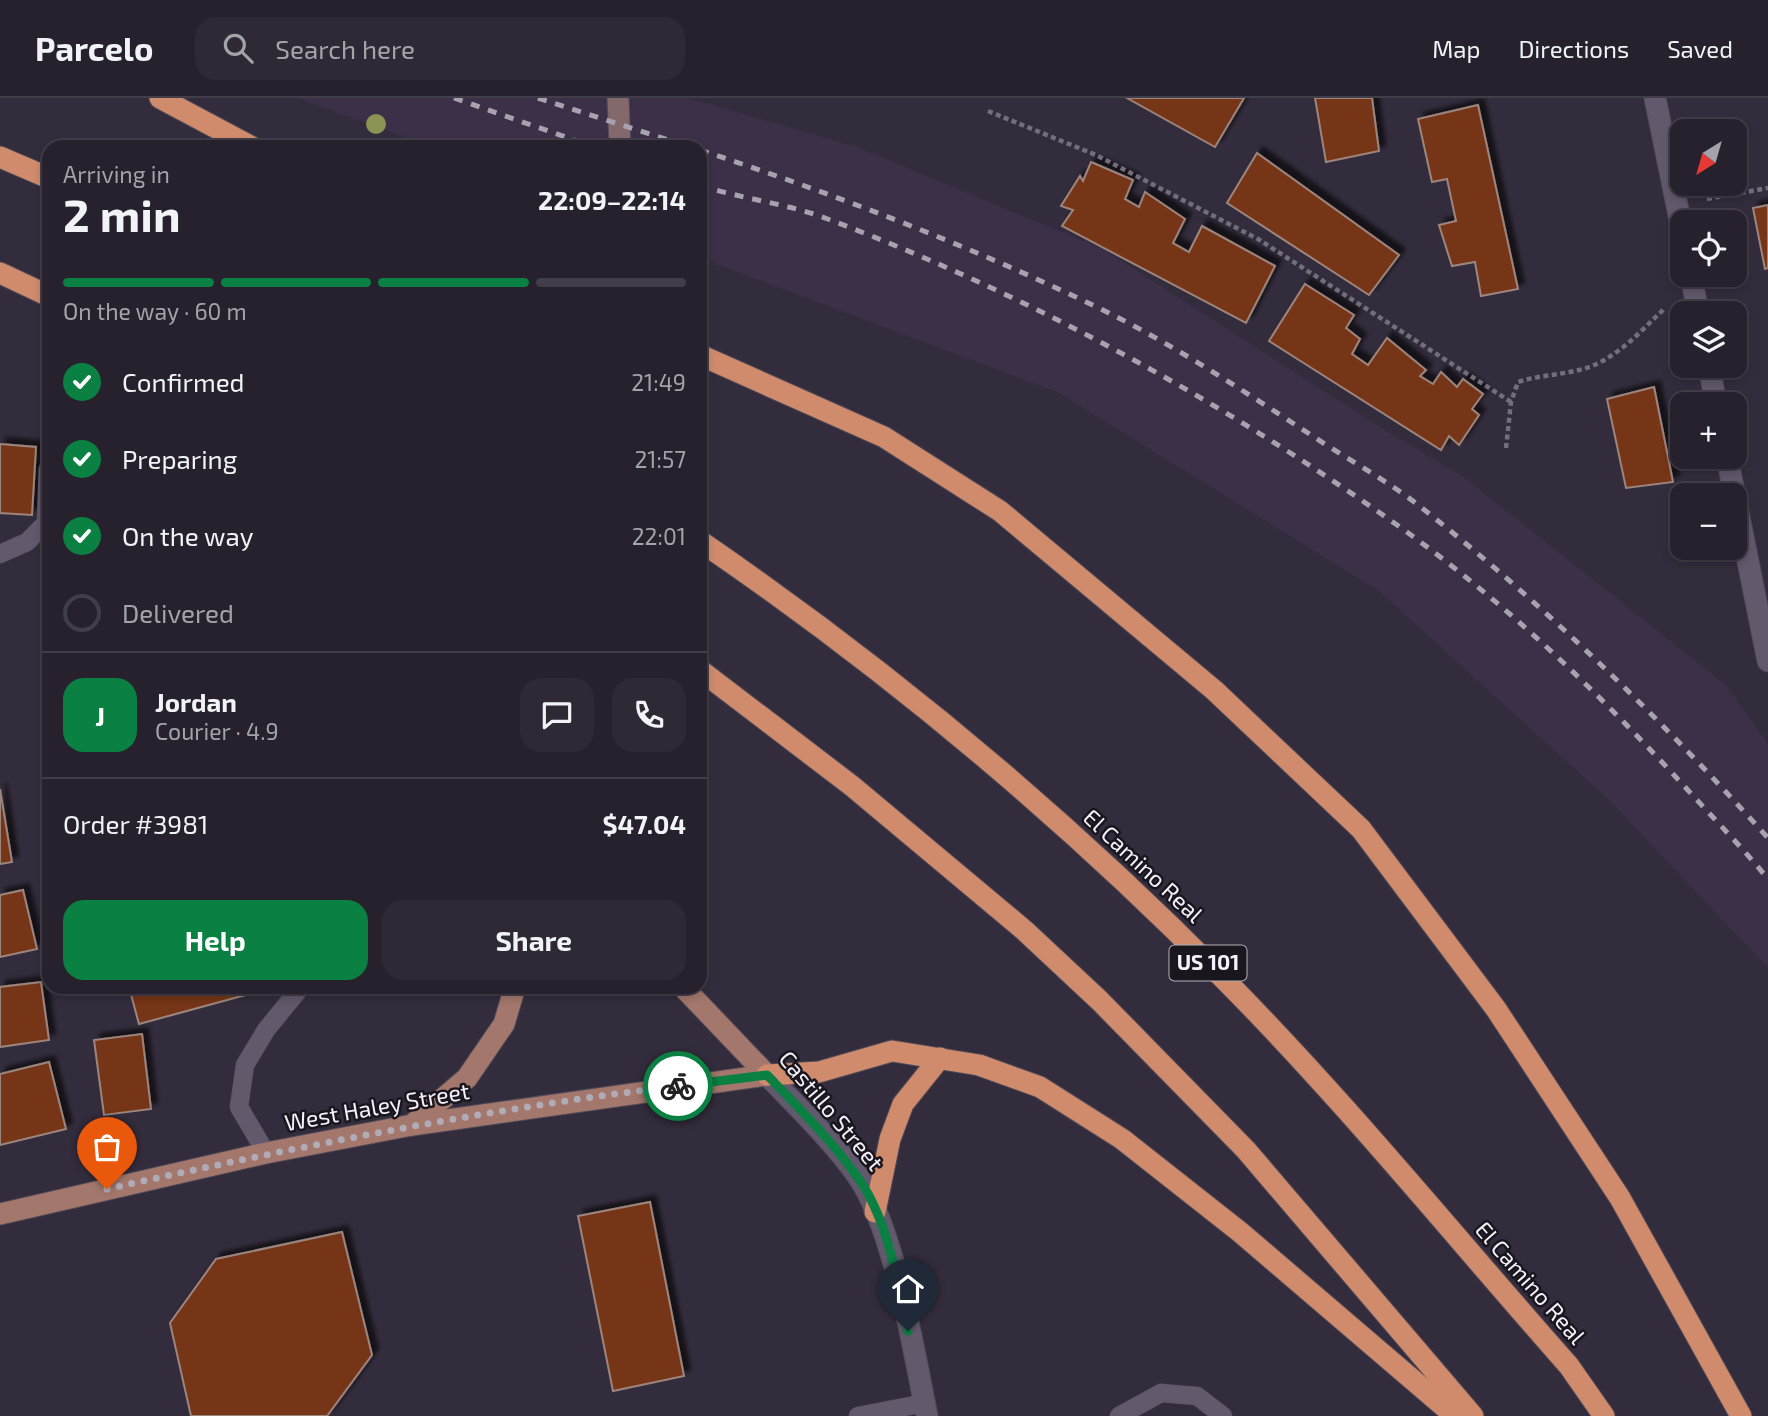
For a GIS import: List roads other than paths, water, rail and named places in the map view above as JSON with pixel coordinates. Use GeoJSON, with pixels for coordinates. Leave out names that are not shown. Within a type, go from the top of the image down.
{"type":"FeatureCollection","features":[{"type":"Feature","properties":{"kind":"highway"},"geometry":{"type":"LineString","coordinates":[[160,98],[238,140]]}},
{"type":"Feature","properties":{"kind":"highway"},"geometry":{"type":"LineString","coordinates":[[0,158],[42,175]]}},
{"type":"Feature","properties":{"kind":"highway"},"geometry":{"type":"LineString","coordinates":[[0,273],[42,293]]}},
{"type":"Feature","properties":{"kind":"highway"},"geometry":{"type":"LineString","coordinates":[[707,358],[884,437],[1000,511],[1214,690],[1360,829],[1496,1009],[1620,1198],[1741,1416]]}},
{"type":"Feature","properties":{"kind":"highway","name":"El Camino Real"},"geometry":{"type":"LineString","coordinates":[[707,546],[750,575],[902,691],[1074,836],[1151,906],[1296,1055],[1569,1366],[1604,1416]]}},
{"type":"Feature","properties":{"kind":"highway"},"geometry":{"type":"LineString","coordinates":[[707,675],[852,786],[1024,930],[1100,1001],[1245,1150],[1473,1416]]}},
{"type":"Feature","properties":{"kind":"highway"},"geometry":{"type":"LineString","coordinates":[[767,1075],[819,1072],[892,1051],[979,1065],[1040,1087],[1122,1139],[1240,1232],[1455,1416]]}},
{"type":"Feature","properties":{"kind":"highway"},"geometry":{"type":"LineString","coordinates":[[876,1212],[890,1139],[903,1104],[940,1058]]}},
{"type":"Feature","properties":{"kind":"main road"},"geometry":{"type":"LineString","coordinates":[[618,98],[620,140]]}},
{"type":"Feature","properties":{"kind":"main road"},"geometry":{"type":"LineString","coordinates":[[412,1125],[467,1078],[504,1024],[512,994]]}},
{"type":"Feature","properties":{"kind":"main road","name":"Castillo Street"},"geometry":{"type":"LineString","coordinates":[[690,994],[767,1075]]}},
{"type":"Feature","properties":{"kind":"main road","name":"West Haley Street"},"geometry":{"type":"LineString","coordinates":[[0,1214],[266,1153],[412,1125],[767,1075]]}},
{"type":"Feature","properties":{"kind":"street"},"geometry":{"type":"LineString","coordinates":[[1655,98],[1677,210]]}},
{"type":"Feature","properties":{"kind":"street"},"geometry":{"type":"LineString","coordinates":[[1729,469],[1768,661]]}},
{"type":"Feature","properties":{"kind":"street","name":"Castillo Street"},"geometry":{"type":"LineString","coordinates":[[767,1075],[858,1176],[876,1212],[892,1259],[926,1409]]}},
{"type":"Feature","properties":{"kind":"lane"},"geometry":{"type":"LineString","coordinates":[[0,554],[27,542],[42,527]]}},
{"type":"Feature","properties":{"kind":"lane"},"geometry":{"type":"LineString","coordinates":[[266,1153],[239,1107],[245,1065],[266,1030],[295,994]]}},
{"type":"Feature","properties":{"kind":"lane"},"geometry":{"type":"LineString","coordinates":[[1119,1416],[1161,1393],[1197,1396],[1223,1416]]}},
{"type":"Feature","properties":{"kind":"lane"},"geometry":{"type":"LineString","coordinates":[[858,1416],[926,1409]]}},
{"type":"Feature","properties":{"kind":"railway"},"geometry":{"type":"LineString","coordinates":[[454,98],[574,140]]}},
{"type":"Feature","properties":{"kind":"railway"},"geometry":{"type":"LineString","coordinates":[[538,98],[668,140]]}},
{"type":"Feature","properties":{"kind":"railway"},"geometry":{"type":"LineString","coordinates":[[707,152],[904,223],[1103,310],[1207,368],[1380,479],[1409,498],[1468,546],[1602,665],[1768,838]]}},
{"type":"Feature","properties":{"kind":"railway"},"geometry":{"type":"LineString","coordinates":[[707,187],[825,218],[975,280],[1121,353],[1262,435],[1330,479],[1436,554],[1548,648],[1652,752],[1768,879]]}}]}
